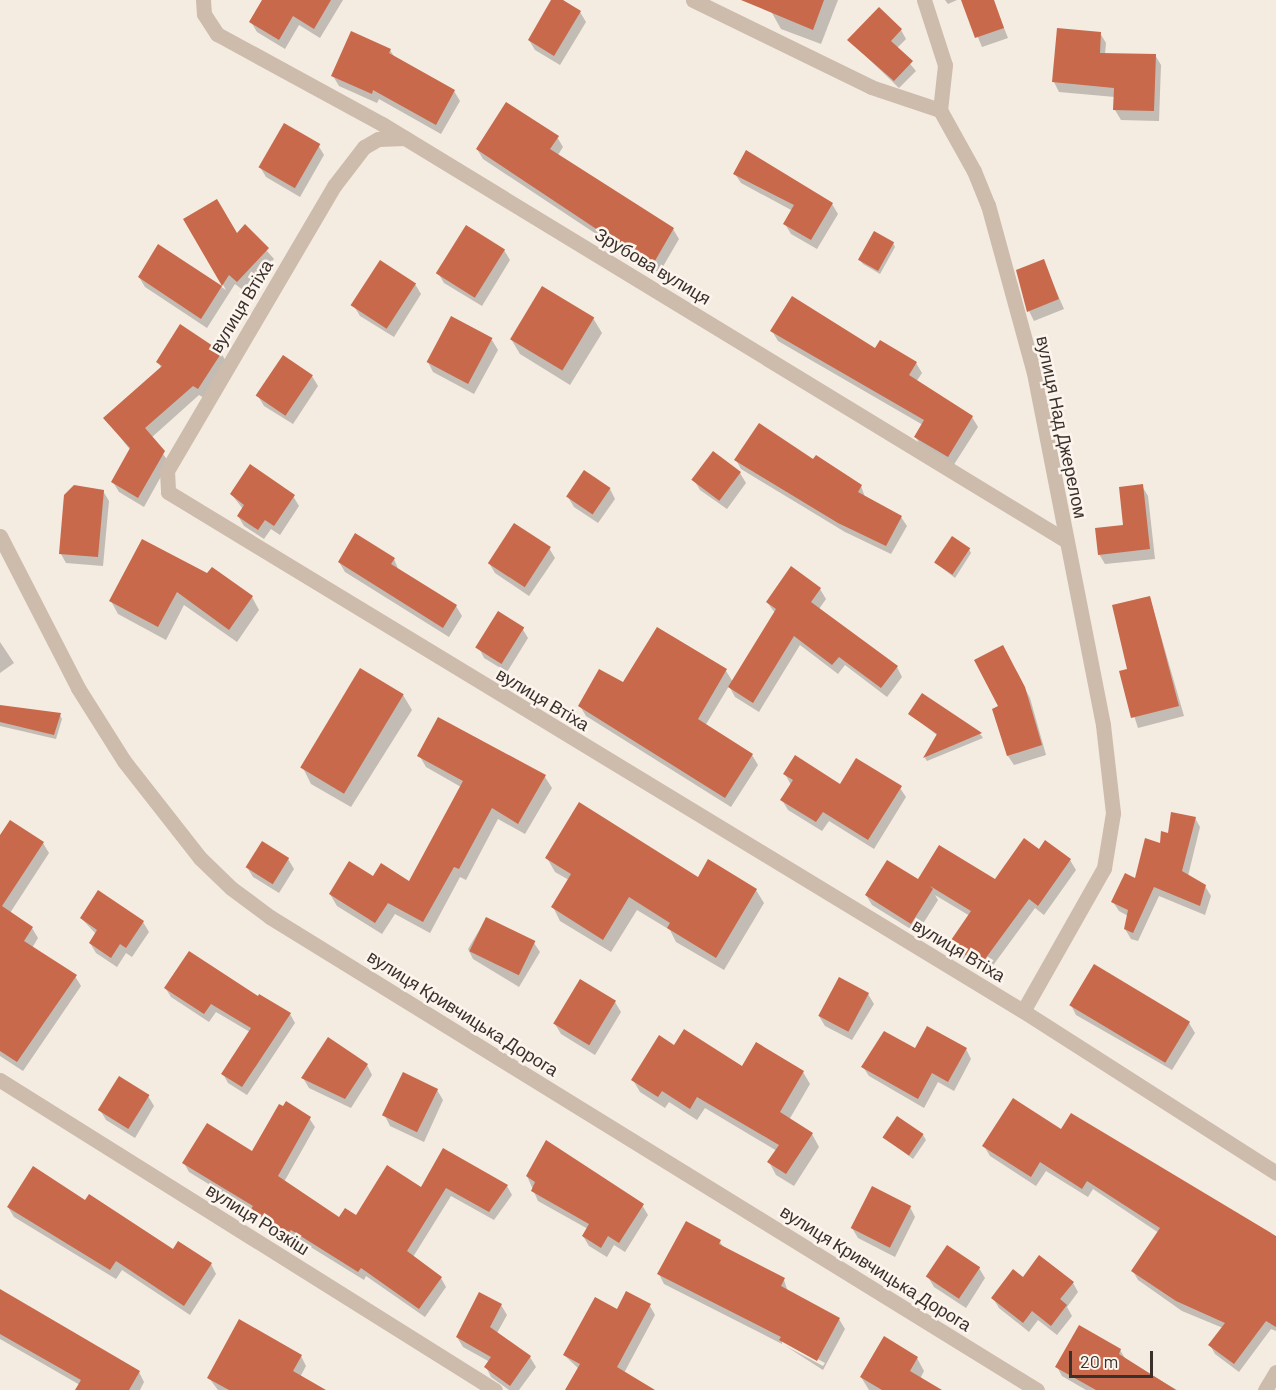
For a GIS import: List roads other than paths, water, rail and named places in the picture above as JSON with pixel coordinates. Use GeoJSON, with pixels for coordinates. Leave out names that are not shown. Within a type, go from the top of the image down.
{"type":"FeatureCollection","features":[{"type":"Feature","properties":{"kind":"street","name":"Зрубова вулиця"},"geometry":{"type":"LineString","coordinates":[[202,0],[204,14],[217,34],[405,138],[1065,540]]}},
{"type":"Feature","properties":{"kind":"street"},"geometry":{"type":"LineString","coordinates":[[693,0],[871,87],[939,110],[945,65],[924,0]]}},
{"type":"Feature","properties":{"kind":"street","name":"вулиця Над Джерелом"},"geometry":{"type":"LineString","coordinates":[[939,110],[975,171],[988,205],[1034,373],[1103,724],[1113,813],[1104,868],[1023,1011]]}},
{"type":"Feature","properties":{"kind":"street","name":"вулиця Втіха"},"geometry":{"type":"LineString","coordinates":[[405,138],[378,139],[364,147],[334,186],[167,471],[168,492],[1023,1011],[1276,1173]]}},
{"type":"Feature","properties":{"kind":"street","name":"вулиця Кривчицька Дорога"},"geometry":{"type":"LineString","coordinates":[[0,536],[78,688],[124,761],[200,858],[231,888],[270,917],[1037,1390]]}},
{"type":"Feature","properties":{"kind":"street","name":"вулиця Розкіш"},"geometry":{"type":"LineString","coordinates":[[0,1080],[495,1390]]}},
{"type":"Feature","properties":{"kind":"street"},"geometry":{"type":"LineString","coordinates":[[1265,1390],[1276,1372]]}}]}
